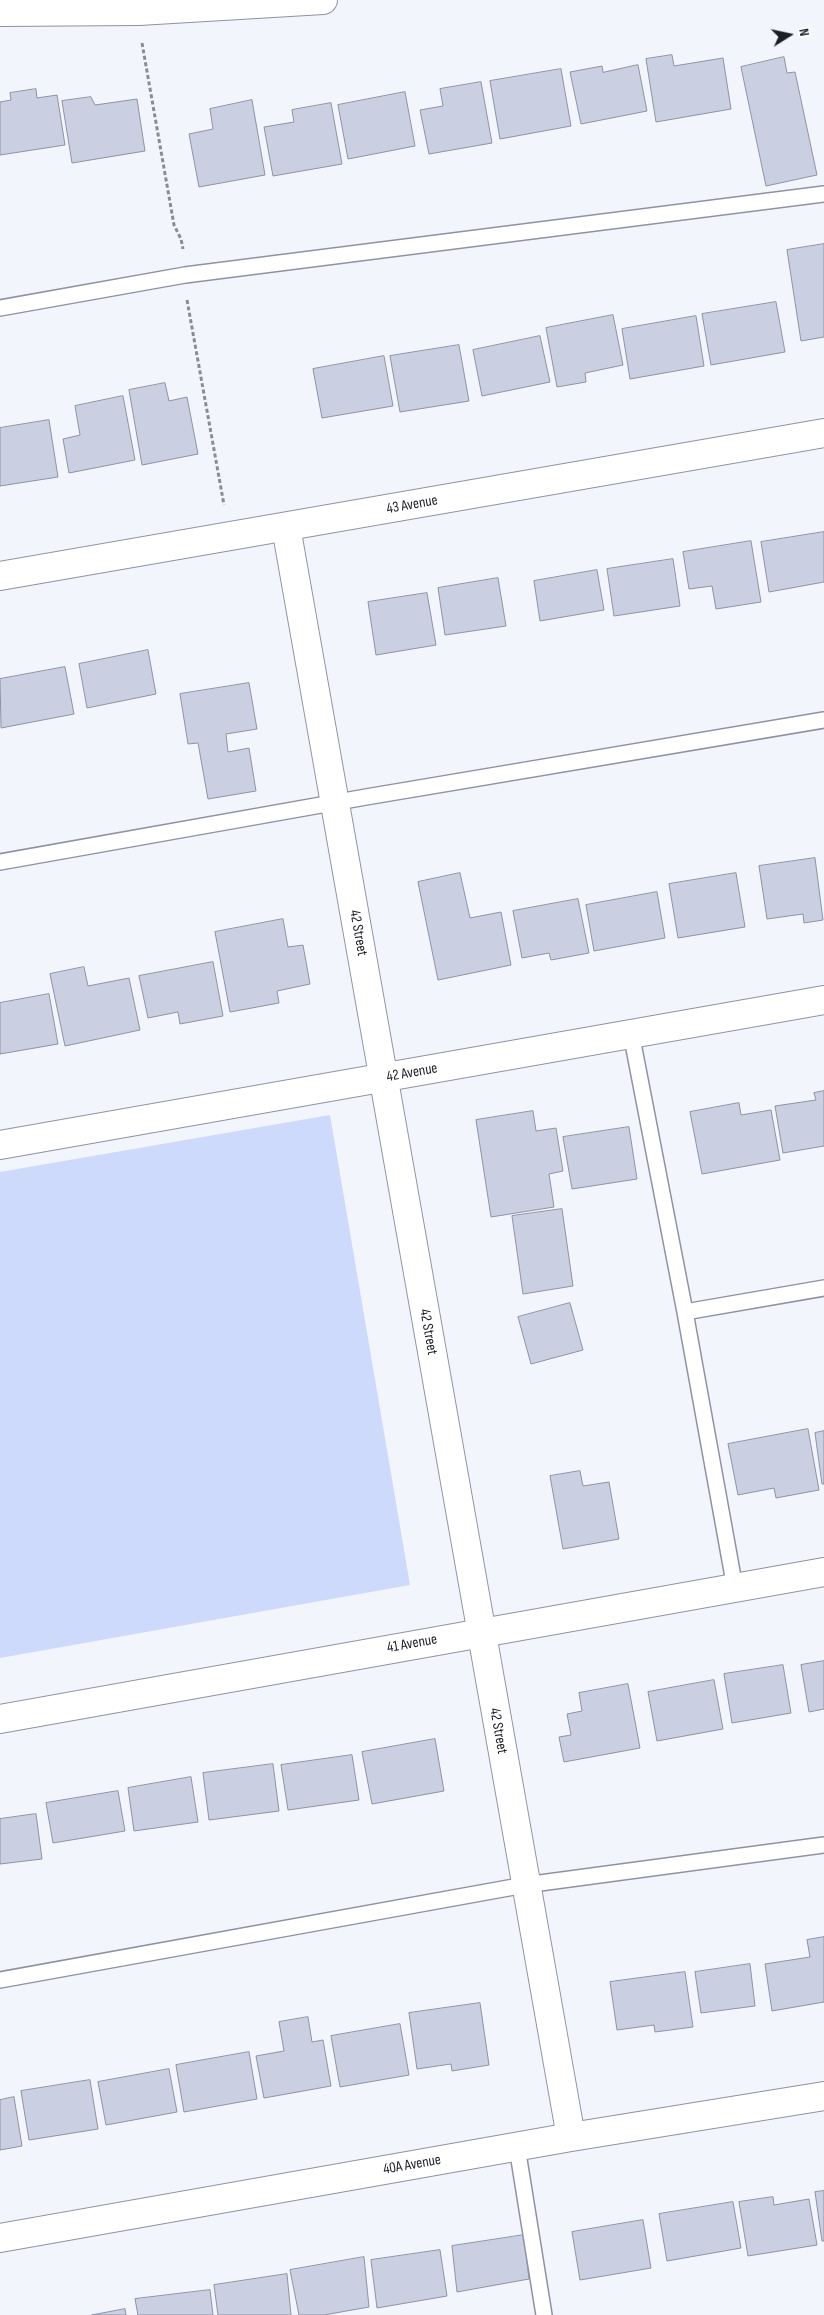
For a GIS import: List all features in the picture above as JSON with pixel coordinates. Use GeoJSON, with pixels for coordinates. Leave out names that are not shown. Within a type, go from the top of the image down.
{"type":"FeatureCollection","features":[{"type":"Feature","properties":{"kind":"street"},"geometry":{"type":"LineString","coordinates":[[0,12],[322,0]]}},
{"type":"Feature","properties":{"kind":"street","name":"43 Avenue"},"geometry":{"type":"LineString","coordinates":[[0,576],[824,433]]}},
{"type":"Feature","properties":{"kind":"street","name":"42 Street"},"geometry":{"type":"LineString","coordinates":[[286,527],[571,2137]]}},
{"type":"Feature","properties":{"kind":"street","name":"42 Avenue"},"geometry":{"type":"LineString","coordinates":[[0,1145],[824,1000]]}},
{"type":"Feature","properties":{"kind":"street","name":"41 Avenue"},"geometry":{"type":"LineString","coordinates":[[0,1719],[824,1572]]}},
{"type":"Feature","properties":{"kind":"street","name":"40A Avenue"},"geometry":{"type":"LineString","coordinates":[[0,2238],[571,2137],[824,2096]]}},
{"type":"Feature","properties":{"kind":"lane"},"geometry":{"type":"LineString","coordinates":[[0,308],[185,276],[824,194]]}},
{"type":"Feature","properties":{"kind":"lane"},"geometry":{"type":"LineString","coordinates":[[0,862],[335,802],[824,720]]}},
{"type":"Feature","properties":{"kind":"lane"},"geometry":{"type":"LineString","coordinates":[[630,1034],[685,1312],[735,1588]]}},
{"type":"Feature","properties":{"kind":"lane"},"geometry":{"type":"LineString","coordinates":[[685,1312],[824,1288]]}},
{"type":"Feature","properties":{"kind":"lane"},"geometry":{"type":"LineString","coordinates":[[0,1980],[525,1885],[824,1844]]}},
{"type":"Feature","properties":{"kind":"lane"},"geometry":{"type":"LineString","coordinates":[[517,2147],[544,2315]]}},
{"type":"Feature","properties":{"kind":"shaded area"},"geometry":{"type":"Polygon","coordinates":[[[330,1115],[410,1585],[0,1658],[0,1172],[330,1115]]]}},
{"type":"Feature","properties":{"kind":"building"},"geometry":{"type":"Polygon","coordinates":[[[672,55],[674,66],[723,58],[731,109],[656,122],[646,59],[672,55]]]}},
{"type":"Feature","properties":{"kind":"building"},"geometry":{"type":"Polygon","coordinates":[[[784,57],[787,73],[795,72],[817,175],[766,186],[741,67],[784,57]]]}},
{"type":"Feature","properties":{"kind":"building"},"geometry":{"type":"Polygon","coordinates":[[[638,65],[647,111],[581,124],[570,72],[602,66],[603,72],[638,65]]]}},
{"type":"Feature","properties":{"kind":"building"},"geometry":{"type":"Polygon","coordinates":[[[561,69],[571,126],[500,139],[490,81],[561,69]]]}},
{"type":"Feature","properties":{"kind":"building"},"geometry":{"type":"Polygon","coordinates":[[[481,82],[492,143],[429,154],[420,110],[443,106],[440,89],[481,82]]]}},
{"type":"Feature","properties":{"kind":"building"},"geometry":{"type":"Polygon","coordinates":[[[36,89],[37,98],[57,95],[65,145],[0,155],[0,102],[11,100],[10,93],[36,89]]]}},
{"type":"Feature","properties":{"kind":"building"},"geometry":{"type":"Polygon","coordinates":[[[405,92],[415,146],[348,159],[338,105],[405,92]]]}},
{"type":"Feature","properties":{"kind":"building"},"geometry":{"type":"Polygon","coordinates":[[[91,97],[95,105],[137,99],[145,151],[72,163],[62,101],[91,97]]]}},
{"type":"Feature","properties":{"kind":"building"},"geometry":{"type":"Polygon","coordinates":[[[252,100],[265,175],[199,187],[189,134],[213,129],[210,109],[252,100]]]}},
{"type":"Feature","properties":{"kind":"building"},"geometry":{"type":"Polygon","coordinates":[[[331,103],[342,164],[273,176],[264,127],[294,122],[292,110],[331,103]]]}},
{"type":"Feature","properties":{"kind":"building"},"geometry":{"type":"Polygon","coordinates":[[[824,244],[824,337],[801,341],[787,250],[824,244]]]}},
{"type":"Feature","properties":{"kind":"building"},"geometry":{"type":"Polygon","coordinates":[[[776,302],[785,352],[711,365],[702,314],[776,302]]]}},
{"type":"Feature","properties":{"kind":"building"},"geometry":{"type":"Polygon","coordinates":[[[613,315],[623,365],[585,373],[586,382],[557,387],[546,328],[613,315]]]}},
{"type":"Feature","properties":{"kind":"building"},"geometry":{"type":"Polygon","coordinates":[[[696,316],[704,366],[630,379],[622,329],[696,316]]]}},
{"type":"Feature","properties":{"kind":"building"},"geometry":{"type":"Polygon","coordinates":[[[540,336],[550,382],[482,396],[473,350],[540,336]]]}},
{"type":"Feature","properties":{"kind":"building"},"geometry":{"type":"Polygon","coordinates":[[[459,345],[469,401],[400,412],[390,356],[459,345]]]}},
{"type":"Feature","properties":{"kind":"building"},"geometry":{"type":"Polygon","coordinates":[[[384,356],[393,406],[322,418],[313,369],[384,356]]]}},
{"type":"Feature","properties":{"kind":"building"},"geometry":{"type":"Polygon","coordinates":[[[165,383],[169,401],[187,397],[198,454],[142,465],[129,390],[165,383]]]}},
{"type":"Feature","properties":{"kind":"building"},"geometry":{"type":"Polygon","coordinates":[[[123,396],[135,460],[69,473],[63,439],[80,435],[75,406],[123,396]]]}},
{"type":"Feature","properties":{"kind":"building"},"geometry":{"type":"Polygon","coordinates":[[[49,420],[58,477],[0,486],[0,428],[49,420]]]}},
{"type":"Feature","properties":{"kind":"building"},"geometry":{"type":"Polygon","coordinates":[[[824,532],[824,582],[769,592],[761,542],[824,532]]]}},
{"type":"Feature","properties":{"kind":"building"},"geometry":{"type":"Polygon","coordinates":[[[751,541],[761,602],[716,609],[712,586],[689,589],[683,552],[751,541]]]}},
{"type":"Feature","properties":{"kind":"building"},"geometry":{"type":"Polygon","coordinates":[[[673,559],[680,606],[614,616],[607,569],[673,559]]]}},
{"type":"Feature","properties":{"kind":"building"},"geometry":{"type":"Polygon","coordinates":[[[597,570],[604,610],[540,621],[534,581],[597,570]]]}},
{"type":"Feature","properties":{"kind":"building"},"geometry":{"type":"Polygon","coordinates":[[[498,578],[506,626],[445,635],[438,588],[498,578]]]}},
{"type":"Feature","properties":{"kind":"building"},"geometry":{"type":"Polygon","coordinates":[[[427,593],[436,645],[376,655],[368,602],[427,593]]]}},
{"type":"Feature","properties":{"kind":"building"},"geometry":{"type":"Polygon","coordinates":[[[148,650],[156,694],[87,708],[79,664],[148,650]]]}},
{"type":"Feature","properties":{"kind":"building"},"geometry":{"type":"Polygon","coordinates":[[[65,667],[74,714],[1,728],[0,679],[65,667]]]}},
{"type":"Feature","properties":{"kind":"building"},"geometry":{"type":"Polygon","coordinates":[[[249,683],[257,729],[226,734],[228,752],[249,748],[256,791],[208,799],[198,743],[188,744],[180,694],[249,683]]]}},
{"type":"Feature","properties":{"kind":"building"},"geometry":{"type":"Polygon","coordinates":[[[815,858],[823,920],[804,923],[803,914],[767,919],[759,866],[815,858]]]}},
{"type":"Feature","properties":{"kind":"building"},"geometry":{"type":"Polygon","coordinates":[[[460,873],[470,918],[501,912],[511,965],[438,980],[418,882],[460,873]]]}},
{"type":"Feature","properties":{"kind":"building"},"geometry":{"type":"Polygon","coordinates":[[[736,873],[745,927],[678,938],[669,884],[736,873]]]}},
{"type":"Feature","properties":{"kind":"building"},"geometry":{"type":"Polygon","coordinates":[[[657,892],[665,938],[594,951],[586,905],[657,892]]]}},
{"type":"Feature","properties":{"kind":"building"},"geometry":{"type":"Polygon","coordinates":[[[578,899],[589,953],[551,960],[549,953],[522,958],[513,911],[578,899]]]}},
{"type":"Feature","properties":{"kind":"building"},"geometry":{"type":"Polygon","coordinates":[[[283,919],[288,947],[303,945],[310,984],[277,991],[279,1003],[230,1012],[215,932],[283,919]]]}},
{"type":"Feature","properties":{"kind":"building"},"geometry":{"type":"Polygon","coordinates":[[[213,962],[223,1016],[180,1024],[178,1012],[148,1018],[139,976],[213,962]]]}},
{"type":"Feature","properties":{"kind":"building"},"geometry":{"type":"Polygon","coordinates":[[[84,967],[88,986],[129,978],[140,1030],[65,1046],[50,974],[84,967]]]}},
{"type":"Feature","properties":{"kind":"building"},"geometry":{"type":"Polygon","coordinates":[[[49,994],[58,1044],[0,1054],[0,1003],[49,994]]]}},
{"type":"Feature","properties":{"kind":"building"},"geometry":{"type":"Polygon","coordinates":[[[824,1091],[824,1146],[783,1153],[775,1106],[816,1100],[814,1093],[824,1091]]]}},
{"type":"Feature","properties":{"kind":"building"},"geometry":{"type":"Polygon","coordinates":[[[739,1103],[741,1115],[771,1110],[780,1160],[702,1174],[690,1112],[739,1103]]]}},
{"type":"Feature","properties":{"kind":"building"},"geometry":{"type":"Polygon","coordinates":[[[533,1111],[536,1131],[556,1128],[563,1171],[549,1174],[554,1207],[491,1217],[476,1120],[533,1111]]]}},
{"type":"Feature","properties":{"kind":"building"},"geometry":{"type":"Polygon","coordinates":[[[629,1127],[637,1179],[572,1189],[563,1137],[629,1127]]]}},
{"type":"Feature","properties":{"kind":"building"},"geometry":{"type":"Polygon","coordinates":[[[562,1209],[573,1286],[523,1294],[512,1216],[562,1209]]]}},
{"type":"Feature","properties":{"kind":"building"},"geometry":{"type":"Polygon","coordinates":[[[570,1303],[583,1350],[531,1364],[518,1317],[570,1303]]]}},
{"type":"Feature","properties":{"kind":"building"},"geometry":{"type":"Polygon","coordinates":[[[808,1429],[819,1490],[776,1498],[774,1488],[738,1495],[728,1444],[808,1429]]]}},
{"type":"Feature","properties":{"kind":"building"},"geometry":{"type":"Polygon","coordinates":[[[824,1431],[824,1484],[822,1484],[815,1433],[824,1431]]]}},
{"type":"Feature","properties":{"kind":"building"},"geometry":{"type":"Polygon","coordinates":[[[580,1471],[583,1486],[609,1482],[619,1539],[563,1549],[550,1476],[580,1471]]]}},
{"type":"Feature","properties":{"kind":"building"},"geometry":{"type":"Polygon","coordinates":[[[824,1661],[824,1709],[809,1712],[801,1665],[824,1661]]]}},
{"type":"Feature","properties":{"kind":"building"},"geometry":{"type":"Polygon","coordinates":[[[783,1665],[791,1713],[732,1723],[724,1674],[783,1665]]]}},
{"type":"Feature","properties":{"kind":"building"},"geometry":{"type":"Polygon","coordinates":[[[714,1680],[723,1729],[657,1741],[648,1692],[714,1680]]]}},
{"type":"Feature","properties":{"kind":"building"},"geometry":{"type":"Polygon","coordinates":[[[628,1684],[640,1748],[564,1762],[559,1737],[571,1735],[567,1714],[582,1711],[579,1693],[628,1684]]]}},
{"type":"Feature","properties":{"kind":"building"},"geometry":{"type":"Polygon","coordinates":[[[435,1739],[444,1791],[372,1804],[362,1752],[435,1739]]]}},
{"type":"Feature","properties":{"kind":"building"},"geometry":{"type":"Polygon","coordinates":[[[352,1755],[359,1800],[288,1810],[281,1765],[352,1755]]]}},
{"type":"Feature","properties":{"kind":"building"},"geometry":{"type":"Polygon","coordinates":[[[273,1764],[279,1811],[209,1820],[203,1773],[273,1764]]]}},
{"type":"Feature","properties":{"kind":"building"},"geometry":{"type":"Polygon","coordinates":[[[191,1777],[198,1822],[134,1831],[128,1788],[191,1777]]]}},
{"type":"Feature","properties":{"kind":"building"},"geometry":{"type":"Polygon","coordinates":[[[118,1791],[125,1831],[53,1843],[46,1803],[118,1791]]]}},
{"type":"Feature","properties":{"kind":"building"},"geometry":{"type":"Polygon","coordinates":[[[36,1814],[42,1859],[0,1864],[0,1819],[36,1814]]]}},
{"type":"Feature","properties":{"kind":"building"},"geometry":{"type":"Polygon","coordinates":[[[824,1937],[824,2002],[772,2011],[765,1964],[810,1957],[807,1940],[824,1937]]]}},
{"type":"Feature","properties":{"kind":"building"},"geometry":{"type":"Polygon","coordinates":[[[750,1964],[755,2006],[701,2013],[695,1972],[750,1964]]]}},
{"type":"Feature","properties":{"kind":"building"},"geometry":{"type":"Polygon","coordinates":[[[685,1972],[693,2027],[655,2032],[654,2025],[617,2030],[610,1982],[685,1972]]]}},
{"type":"Feature","properties":{"kind":"building"},"geometry":{"type":"Polygon","coordinates":[[[480,2003],[489,2065],[452,2071],[451,2064],[417,2069],[409,2013],[480,2003]]]}},
{"type":"Feature","properties":{"kind":"building"},"geometry":{"type":"Polygon","coordinates":[[[308,2017],[312,2042],[323,2040],[331,2086],[264,2098],[256,2056],[284,2051],[279,2022],[308,2017]]]}},
{"type":"Feature","properties":{"kind":"building"},"geometry":{"type":"Polygon","coordinates":[[[400,2024],[409,2075],[340,2087],[331,2036],[400,2024]]]}},
{"type":"Feature","properties":{"kind":"building"},"geometry":{"type":"Polygon","coordinates":[[[249,2052],[257,2099],[184,2112],[176,2065],[249,2052]]]}},
{"type":"Feature","properties":{"kind":"building"},"geometry":{"type":"Polygon","coordinates":[[[169,2069],[177,2112],[106,2125],[98,2082],[169,2069]]]}},
{"type":"Feature","properties":{"kind":"building"},"geometry":{"type":"Polygon","coordinates":[[[90,2080],[98,2129],[29,2140],[21,2091],[90,2080]]]}},
{"type":"Feature","properties":{"kind":"building"},"geometry":{"type":"Polygon","coordinates":[[[14,2097],[22,2146],[0,2150],[0,2100],[14,2097]]]}},
{"type":"Feature","properties":{"kind":"building"},"geometry":{"type":"Polygon","coordinates":[[[824,2191],[824,2241],[822,2241],[815,2192],[824,2191]]]}},
{"type":"Feature","properties":{"kind":"building"},"geometry":{"type":"Polygon","coordinates":[[[773,2197],[774,2205],[809,2199],[817,2245],[748,2256],[739,2202],[773,2197]]]}},
{"type":"Feature","properties":{"kind":"building"},"geometry":{"type":"Polygon","coordinates":[[[733,2202],[741,2248],[667,2261],[659,2214],[733,2202]]]}},
{"type":"Feature","properties":{"kind":"building"},"geometry":{"type":"Polygon","coordinates":[[[643,2220],[651,2268],[580,2280],[572,2232],[643,2220]]]}},
{"type":"Feature","properties":{"kind":"building"},"geometry":{"type":"Polygon","coordinates":[[[524,2235],[529,2279],[457,2292],[452,2246],[524,2235]]]}},
{"type":"Feature","properties":{"kind":"building"},"geometry":{"type":"Polygon","coordinates":[[[440,2250],[447,2296],[377,2308],[371,2260],[440,2250]]]}},
{"type":"Feature","properties":{"kind":"building"},"geometry":{"type":"Polygon","coordinates":[[[364,2257],[369,2307],[324,2315],[299,2315],[290,2270],[364,2257]]]}},
{"type":"Feature","properties":{"kind":"building"},"geometry":{"type":"Polygon","coordinates":[[[287,2274],[291,2315],[218,2315],[214,2285],[287,2274]]]}},
{"type":"Feature","properties":{"kind":"building"},"geometry":{"type":"Polygon","coordinates":[[[210,2290],[213,2315],[138,2315],[135,2299],[210,2290]]]}},
{"type":"Feature","properties":{"kind":"building"},"geometry":{"type":"Polygon","coordinates":[[[125,2309],[126,2315],[92,2315],[125,2309]]]}}]}
